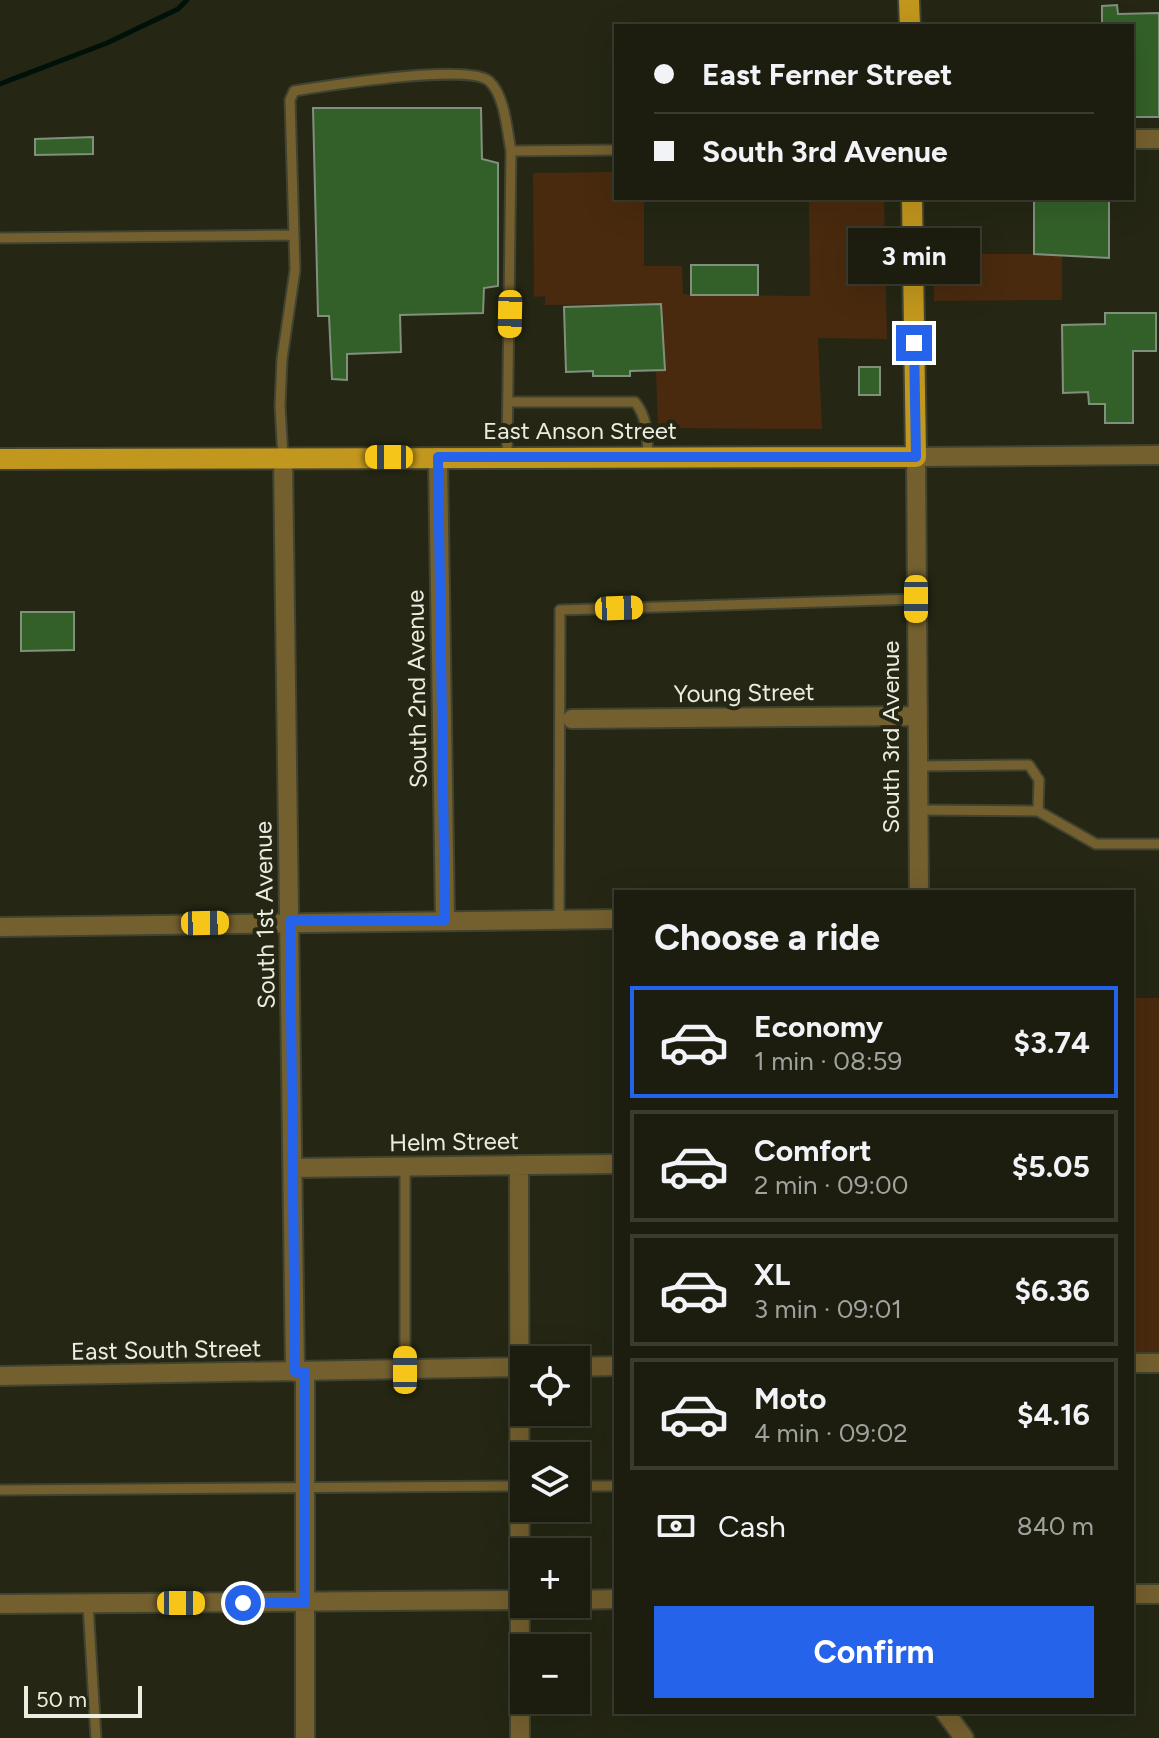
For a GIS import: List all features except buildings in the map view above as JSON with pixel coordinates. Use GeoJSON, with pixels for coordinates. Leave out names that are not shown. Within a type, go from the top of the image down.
{"type":"FeatureCollection","features":[{"type":"Feature","properties":{"kind":"main road"},"geometry":{"type":"LineString","coordinates":[[909,0],[910,24]]}},
{"type":"Feature","properties":{"kind":"main road","name":"South 3rd Avenue"},"geometry":{"type":"LineString","coordinates":[[912,200],[916,457]]}},
{"type":"Feature","properties":{"kind":"main road","name":"East Anson Street"},"geometry":{"type":"LineString","coordinates":[[0,459],[916,457]]}},
{"type":"Feature","properties":{"kind":"street"},"geometry":{"type":"LineString","coordinates":[[1134,139],[1159,139]]}},
{"type":"Feature","properties":{"kind":"street","name":"East Anson Street"},"geometry":{"type":"LineString","coordinates":[[916,457],[1159,455]]}},
{"type":"Feature","properties":{"kind":"street","name":"South 2nd Avenue"},"geometry":{"type":"LineString","coordinates":[[438,457],[445,920]]}},
{"type":"Feature","properties":{"kind":"street","name":"South 3rd Avenue"},"geometry":{"type":"LineString","coordinates":[[916,457],[919,890]]}},
{"type":"Feature","properties":{"kind":"street","name":"South 1st Avenue"},"geometry":{"type":"LineString","coordinates":[[283,458],[293,1168],[305,1488],[305,1738]]}},
{"type":"Feature","properties":{"kind":"street","name":"Young Street"},"geometry":{"type":"LineString","coordinates":[[572,719],[916,716]]}},
{"type":"Feature","properties":{"kind":"street"},"geometry":{"type":"LineString","coordinates":[[0,927],[614,919]]}},
{"type":"Feature","properties":{"kind":"street","name":"Helm Street"},"geometry":{"type":"LineString","coordinates":[[293,1168],[614,1164]]}},
{"type":"Feature","properties":{"kind":"street"},"geometry":{"type":"LineString","coordinates":[[519,1165],[522,1346]]}},
{"type":"Feature","properties":{"kind":"street"},"geometry":{"type":"LineString","coordinates":[[1134,1363],[1159,1363]]}},
{"type":"Feature","properties":{"kind":"street"},"geometry":{"type":"LineString","coordinates":[[590,1367],[614,1366]]}},
{"type":"Feature","properties":{"kind":"street","name":"East South Street"},"geometry":{"type":"LineString","coordinates":[[0,1376],[510,1367]]}},
{"type":"Feature","properties":{"kind":"street"},"geometry":{"type":"LineString","coordinates":[[1134,1594],[1159,1594]]}},
{"type":"Feature","properties":{"kind":"street"},"geometry":{"type":"LineString","coordinates":[[590,1600],[614,1599]]}},
{"type":"Feature","properties":{"kind":"street"},"geometry":{"type":"LineString","coordinates":[[0,1604],[510,1600]]}},
{"type":"Feature","properties":{"kind":"street"},"geometry":{"type":"LineString","coordinates":[[520,1738],[523,1618]]}},
{"type":"Feature","properties":{"kind":"street"},"geometry":{"type":"LineString","coordinates":[[946,1714],[964,1738]]}},
{"type":"Feature","properties":{"kind":"lane"},"geometry":{"type":"LineString","coordinates":[[283,458],[280,406],[282,359],[295,270],[290,100],[294,91],[452,74],[479,76],[490,81],[501,105],[511,151],[507,457]]}},
{"type":"Feature","properties":{"kind":"lane"},"geometry":{"type":"LineString","coordinates":[[511,151],[614,150]]}},
{"type":"Feature","properties":{"kind":"lane"},"geometry":{"type":"LineString","coordinates":[[0,238],[294,235]]}},
{"type":"Feature","properties":{"kind":"lane"},"geometry":{"type":"LineString","coordinates":[[508,402],[635,402],[642,411],[647,428],[648,457]]}},
{"type":"Feature","properties":{"kind":"lane"},"geometry":{"type":"LineString","coordinates":[[559,919],[560,610],[916,599]]}},
{"type":"Feature","properties":{"kind":"lane"},"geometry":{"type":"LineString","coordinates":[[917,766],[1029,765],[1039,780],[1038,811]]}},
{"type":"Feature","properties":{"kind":"lane"},"geometry":{"type":"LineString","coordinates":[[917,810],[1038,811],[1096,844],[1159,844]]}},
{"type":"Feature","properties":{"kind":"lane"},"geometry":{"type":"LineString","coordinates":[[405,1166],[405,1370]]}},
{"type":"Feature","properties":{"kind":"lane"},"geometry":{"type":"LineString","coordinates":[[0,1490],[510,1486]]}},
{"type":"Feature","properties":{"kind":"lane"},"geometry":{"type":"LineString","coordinates":[[590,1486],[614,1486]]}},
{"type":"Feature","properties":{"kind":"lane"},"geometry":{"type":"LineString","coordinates":[[88,1604],[96,1738]]}},
{"type":"Feature","properties":{"kind":"shaded area"},"geometry":{"type":"Polygon","coordinates":[[[614,172],[614,200],[644,200],[644,266],[682,266],[683,294],[691,295],[810,296],[809,200],[884,200],[887,339],[818,338],[822,429],[658,428],[656,370],[665,370],[661,304],[545,305],[545,296],[534,297],[533,173],[614,172]]]}},
{"type":"Feature","properties":{"kind":"shaded area"},"geometry":{"type":"Polygon","coordinates":[[[934,254],[1062,254],[1062,300],[934,301],[934,254]]]}},
{"type":"Feature","properties":{"kind":"shaded area"},"geometry":{"type":"Polygon","coordinates":[[[1134,998],[1159,998],[1159,1363],[1134,1363],[1134,998]]]}},
{"type":"Feature","properties":{"kind":"waterway"},"geometry":{"type":"LineString","coordinates":[[0,84],[107,43],[178,9],[187,0]]}},
{"type":"Feature","properties":{"kind":"route"},"geometry":{"type":"LineString","coordinates":[[243,1603],[305,1603],[305,1372],[295,1372],[290,921],[445,920],[438,457],[916,457],[914,343]]}}]}
